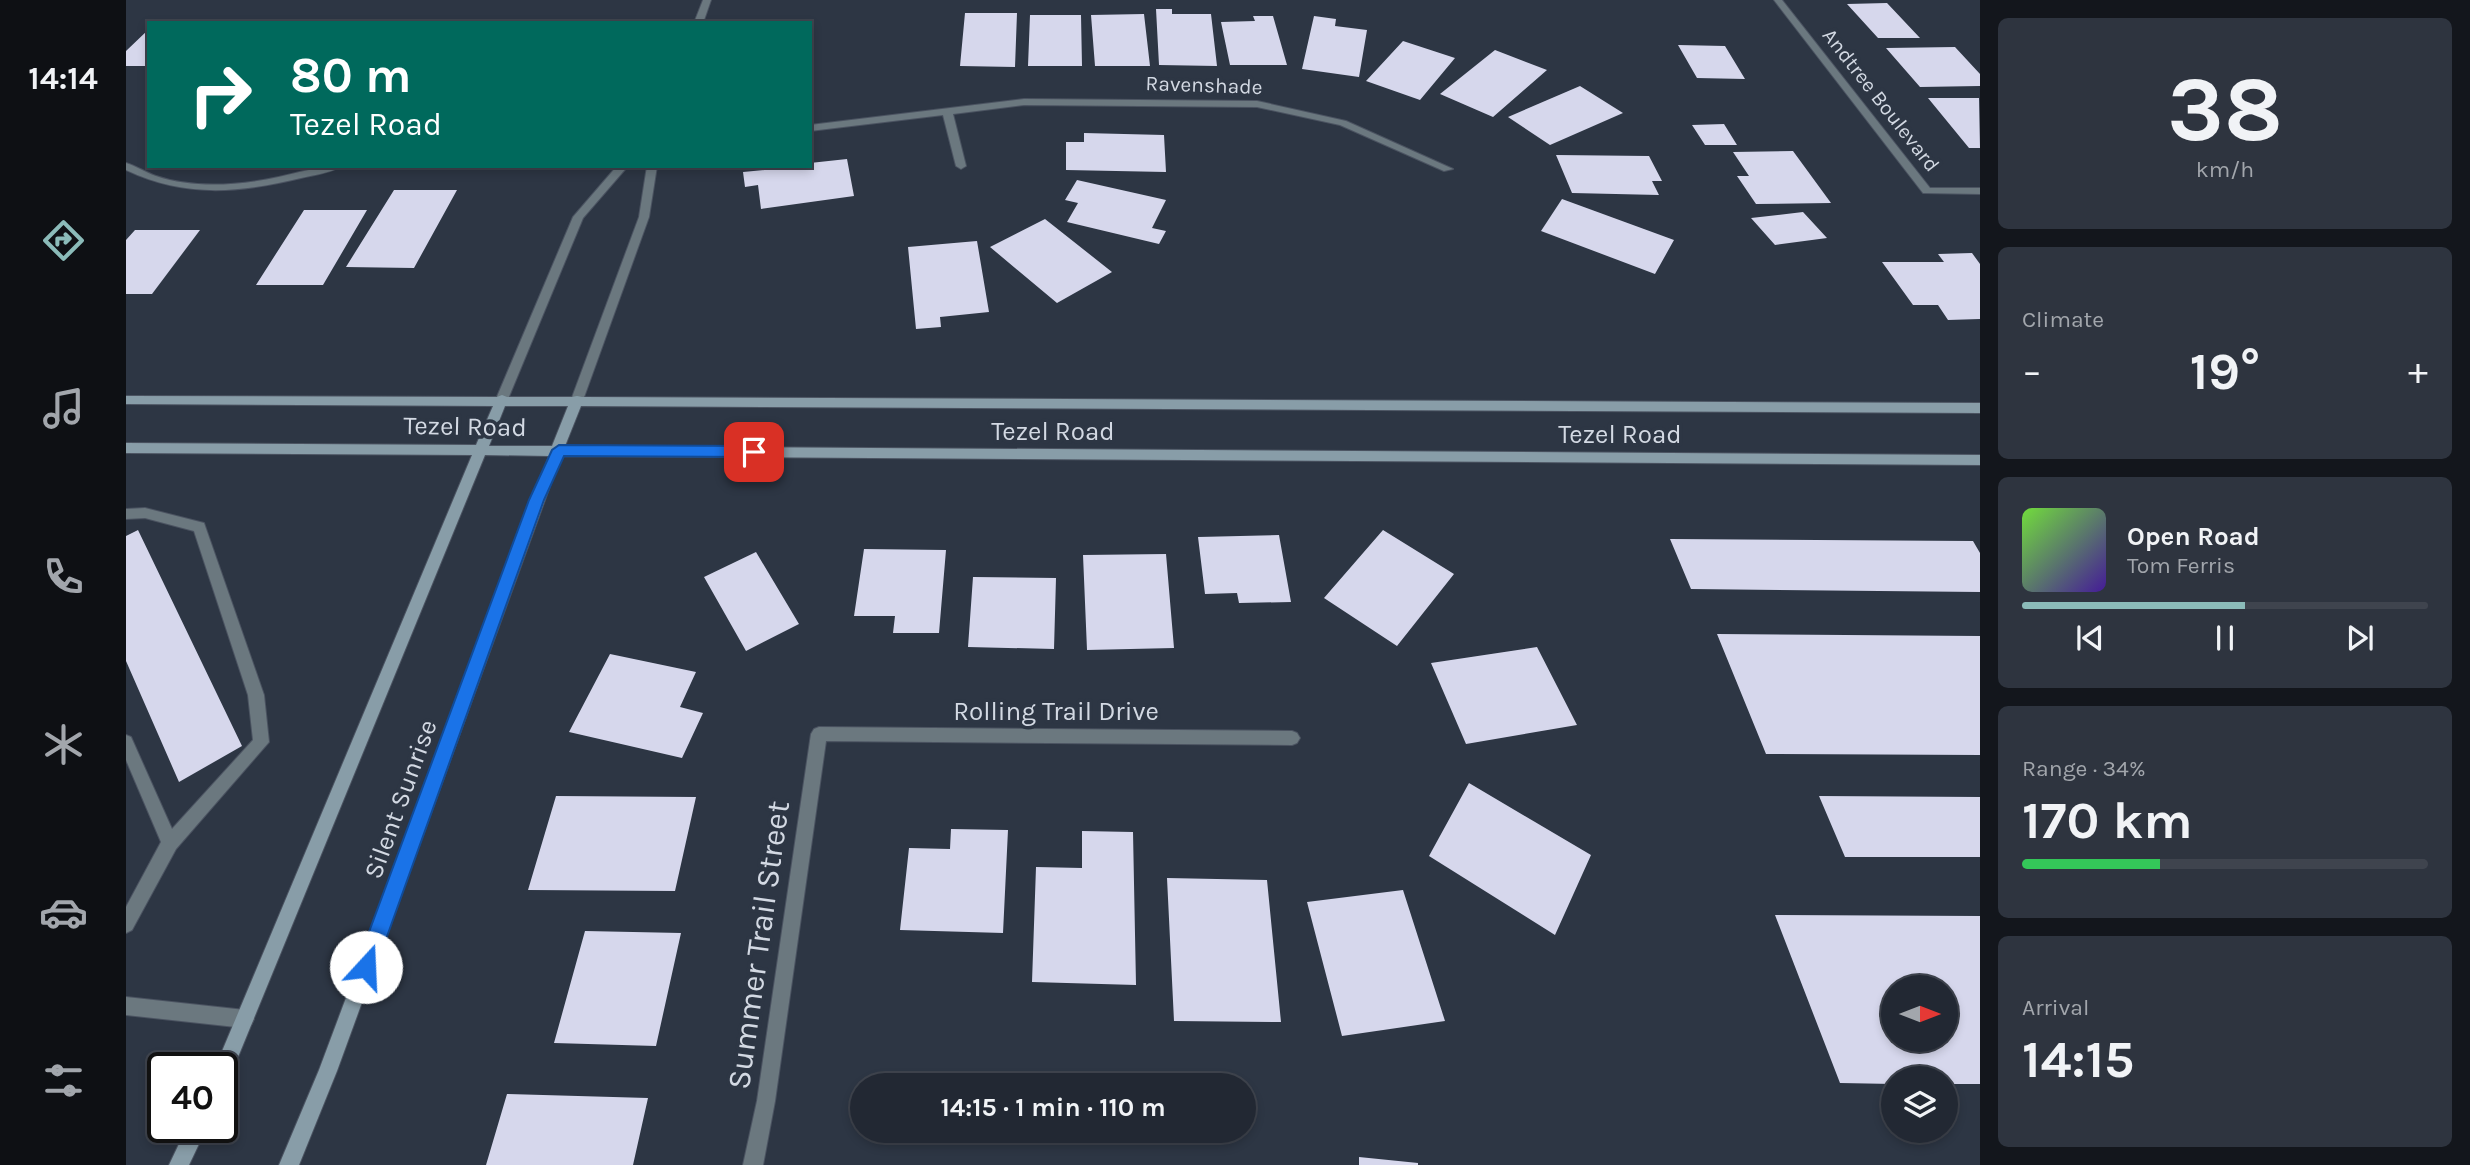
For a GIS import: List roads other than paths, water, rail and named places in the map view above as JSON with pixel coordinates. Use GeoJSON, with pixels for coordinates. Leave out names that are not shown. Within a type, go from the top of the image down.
{"type":"FeatureCollection","features":[{"type":"Feature","properties":{"kind":"main road","name":"Tezel Road"},"geometry":{"type":"LineString","coordinates":[[126,400],[502,399],[1980,408]]}},
{"type":"Feature","properties":{"kind":"main road"},"geometry":{"type":"LineString","coordinates":[[231,1052],[478,449],[502,399]]}},
{"type":"Feature","properties":{"kind":"main road","name":"Silent Sunrise"},"geometry":{"type":"LineString","coordinates":[[289,1165],[328,1071],[537,500],[577,400]]}},
{"type":"Feature","properties":{"kind":"main road","name":"Tezel Road"},"geometry":{"type":"LineString","coordinates":[[126,448],[1980,460]]}},
{"type":"Feature","properties":{"kind":"main road"},"geometry":{"type":"LineString","coordinates":[[179,1165],[189,1143]]}},
{"type":"Feature","properties":{"kind":"street"},"geometry":{"type":"LineString","coordinates":[[699,21],[707,0]]}},
{"type":"Feature","properties":{"kind":"street","name":"Andtree Boulevard"},"geometry":{"type":"LineString","coordinates":[[1778,0],[1927,191],[1980,191]]}},
{"type":"Feature","properties":{"kind":"street","name":"Ravenshade"},"geometry":{"type":"LineString","coordinates":[[812,128],[1024,102],[1256,104],[1343,123],[1448,169]]}},
{"type":"Feature","properties":{"kind":"street"},"geometry":{"type":"LineString","coordinates":[[947,111],[961,166]]}},
{"type":"Feature","properties":{"kind":"street"},"geometry":{"type":"LineString","coordinates":[[126,166],[163,183],[192,188],[235,187],[327,168]]}},
{"type":"Feature","properties":{"kind":"street"},"geometry":{"type":"LineString","coordinates":[[502,399],[578,217],[621,168]]}},
{"type":"Feature","properties":{"kind":"street"},"geometry":{"type":"LineString","coordinates":[[577,400],[645,217],[652,168]]}},
{"type":"Feature","properties":{"kind":"street"},"geometry":{"type":"LineString","coordinates":[[126,514],[145,513],[199,527],[256,695],[261,742],[170,843],[126,924]]}},
{"type":"Feature","properties":{"kind":"street","name":"Rolling Trail Drive"},"geometry":{"type":"LineString","coordinates":[[819,734],[1292,738]]}},
{"type":"Feature","properties":{"kind":"street","name":"Summer Trail Street"},"geometry":{"type":"LineString","coordinates":[[753,1165],[766,1101],[819,734]]}},
{"type":"Feature","properties":{"kind":"street"},"geometry":{"type":"LineString","coordinates":[[126,742],[170,843]]}},
{"type":"Feature","properties":{"kind":"street"},"geometry":{"type":"LineString","coordinates":[[126,1006],[245,1019]]}}]}
